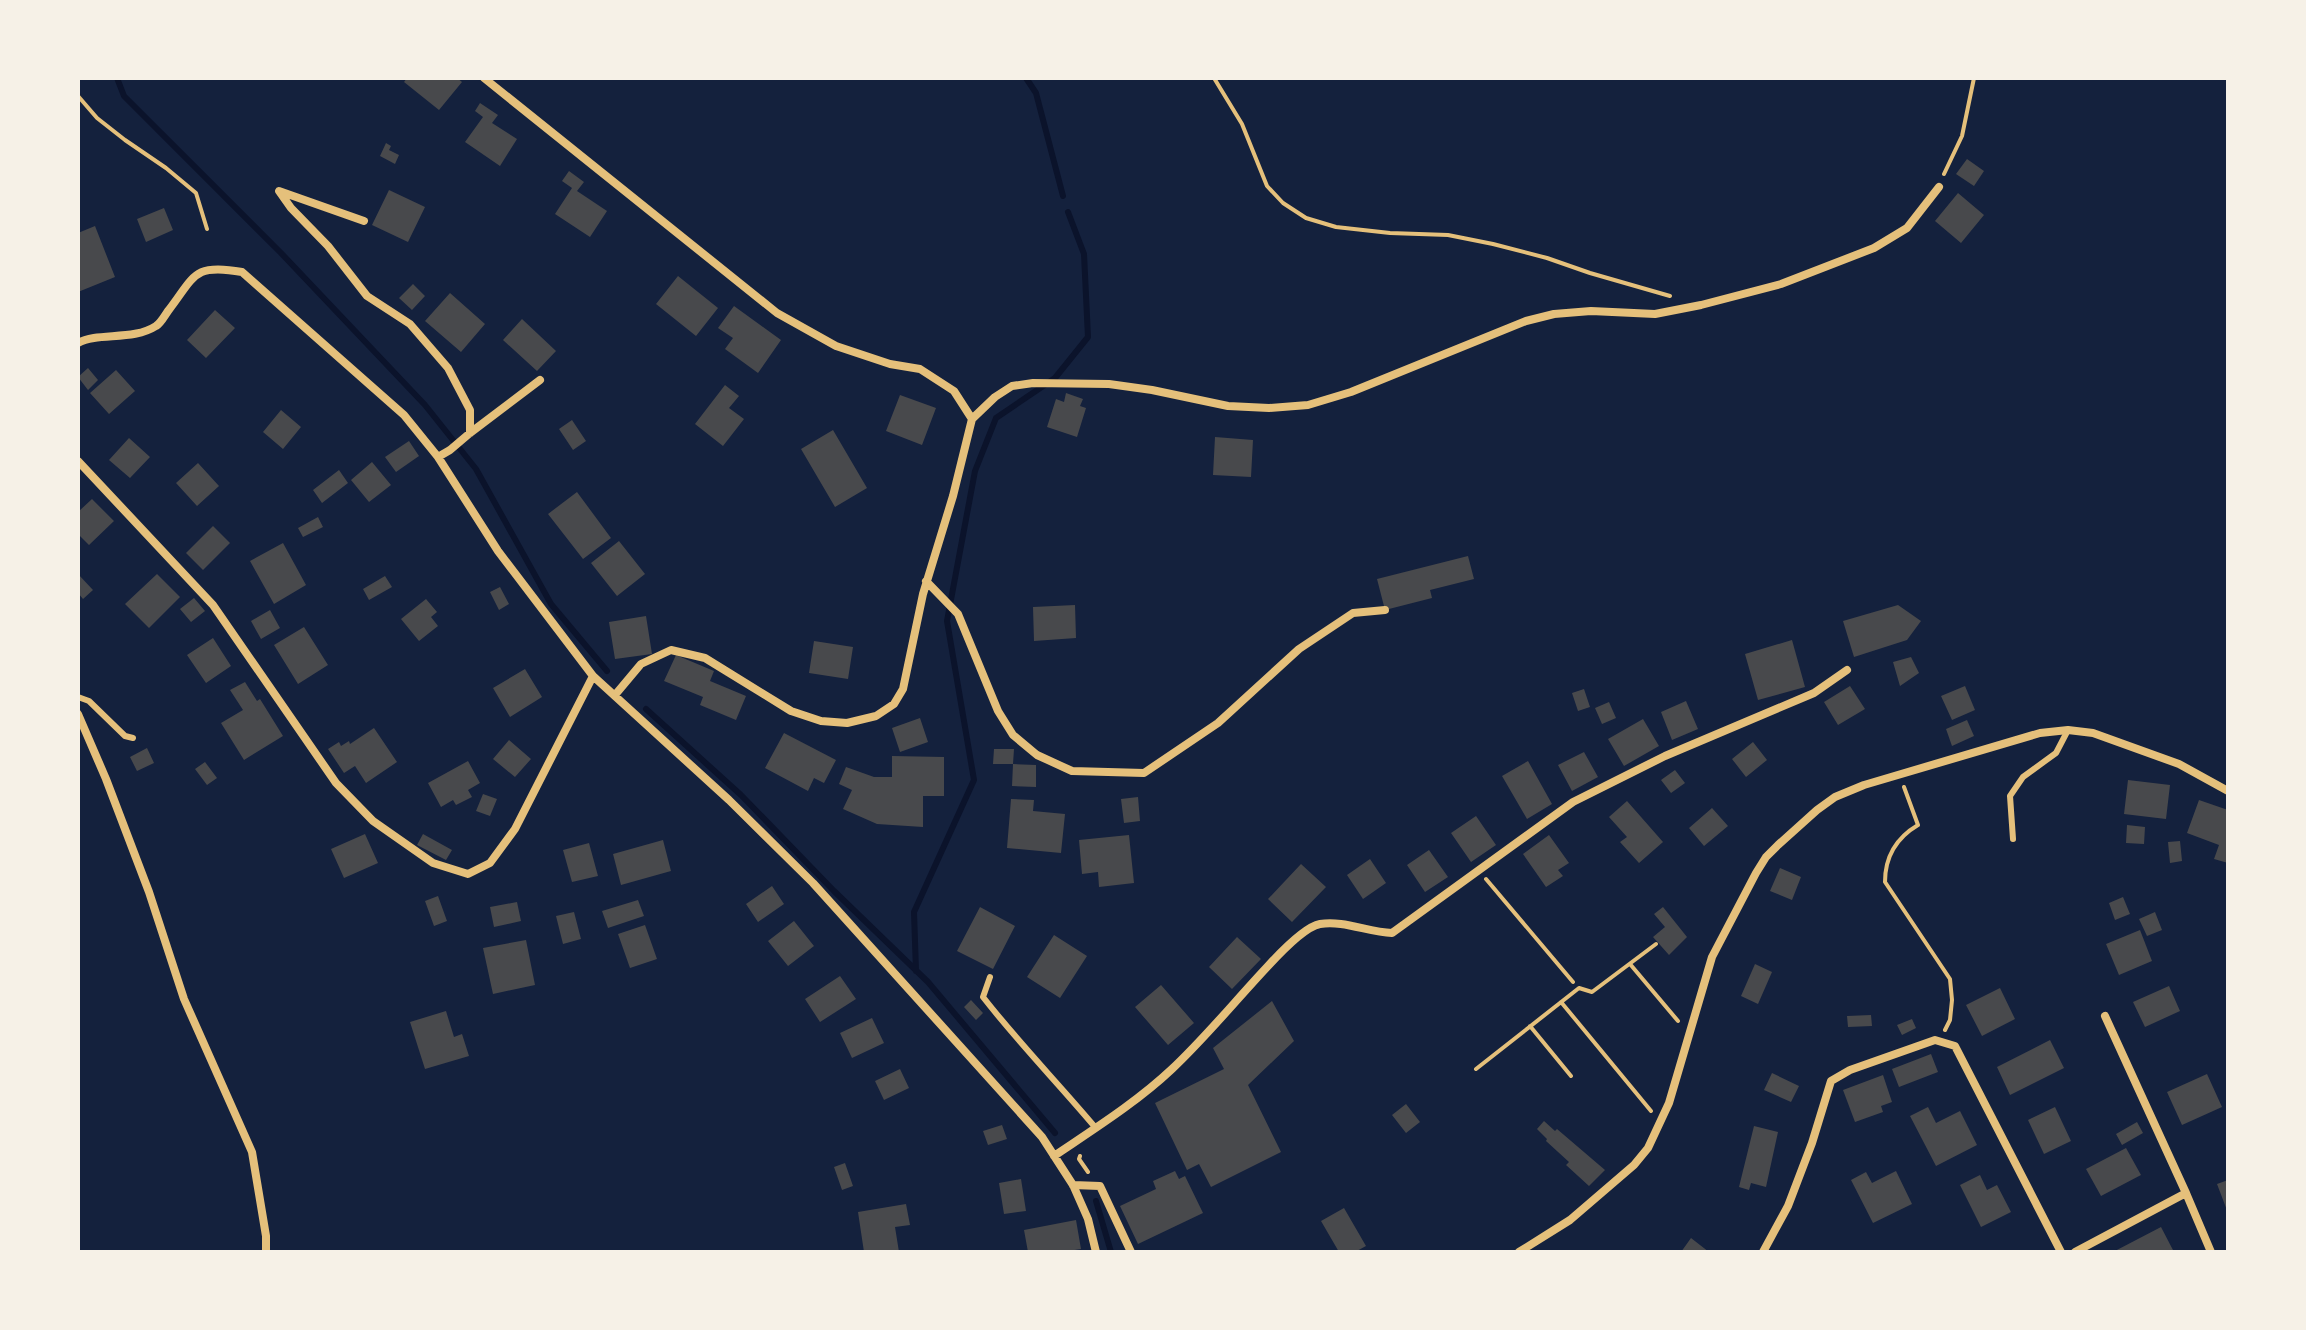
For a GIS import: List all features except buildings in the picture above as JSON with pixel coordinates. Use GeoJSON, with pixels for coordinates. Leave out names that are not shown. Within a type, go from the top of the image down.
{"type":"FeatureCollection","features":[{"type":"Feature","properties":{"kind":"street"},"geometry":{"type":"LineString","coordinates":[[484,78],[777,313],[836,346],[890,364],[920,369],[954,391],[972,419]]}},
{"type":"Feature","properties":{"kind":"street"},"geometry":{"type":"LineString","coordinates":[[615,695],[641,664],[671,650],[705,658],[791,711],[821,721],[847,723],[876,716],[894,704],[903,689],[926,581],[953,496],[972,419],[1012,386],[1033,383],[1109,384],[1228,406],[1269,408],[1308,405],[1351,392],[1540,317],[1591,311],[1655,314],[1781,284],[1874,248],[1907,228],[1939,187]]}},
{"type":"Feature","properties":{"kind":"street"},"geometry":{"type":"LineString","coordinates":[[364,221],[279,191],[367,296],[410,324],[448,368],[470,410],[470,433]]}},
{"type":"Feature","properties":{"kind":"street"},"geometry":{"type":"LineString","coordinates":[[78,343],[85,339],[123,337],[157,325],[198,272],[218,268],[242,272],[404,415],[438,457],[498,551],[593,676],[740,810],[813,883],[1032,1125],[1073,1185],[1088,1219],[1096,1252]]}},
{"type":"Feature","properties":{"kind":"street"},"geometry":{"type":"LineString","coordinates":[[438,457],[540,380]]}},
{"type":"Feature","properties":{"kind":"street"},"geometry":{"type":"LineString","coordinates":[[78,461],[213,605],[336,783],[373,821],[433,863],[468,874],[490,863],[515,829],[593,676]]}},
{"type":"Feature","properties":{"kind":"street"},"geometry":{"type":"LineString","coordinates":[[926,581],[958,614],[998,711],[1013,735],[1037,755],[1072,771],[1144,773],[1218,723],[1299,649],[1353,613],[1385,610]]}},
{"type":"Feature","properties":{"kind":"street"},"geometry":{"type":"LineString","coordinates":[[1054,1156],[1147,1091],[1173,1068],[1272,961],[1317,924],[1392,933],[1573,802],[1665,756],[1814,693],[1847,670]]}},
{"type":"Feature","properties":{"kind":"street"},"geometry":{"type":"LineString","coordinates":[[78,714],[149,892],[184,999],[252,1152],[266,1252]]}},
{"type":"Feature","properties":{"kind":"street"},"geometry":{"type":"LineString","coordinates":[[1519,1252],[1570,1220],[1634,1165],[1648,1148],[1669,1103],[1712,957],[1728,923],[1766,857],[1835,797],[1864,785],[2040,733],[2068,730],[2093,733],[2179,764],[2228,791]]}},
{"type":"Feature","properties":{"kind":"street"},"geometry":{"type":"LineString","coordinates":[[2105,1016],[2211,1252]]}},
{"type":"Feature","properties":{"kind":"street"},"geometry":{"type":"LineString","coordinates":[[1763,1252],[1788,1206],[1831,1081],[1850,1070],[1935,1040],[1955,1046],[2061,1252]]}},
{"type":"Feature","properties":{"kind":"street"},"geometry":{"type":"LineString","coordinates":[[1073,1185],[1100,1186],[1131,1252]]}},
{"type":"Feature","properties":{"kind":"street"},"geometry":{"type":"LineString","coordinates":[[2075,1252],[2186,1193]]}},
{"type":"Feature","properties":{"kind":"lane"},"geometry":{"type":"LineString","coordinates":[[78,697],[89,701],[125,736],[133,738]]}},
{"type":"Feature","properties":{"kind":"lane"},"geometry":{"type":"LineString","coordinates":[[2013,839],[2010,796],[2023,777],[2056,753],[2068,730]]}},
{"type":"Feature","properties":{"kind":"lane"},"geometry":{"type":"LineString","coordinates":[[990,977],[983,997],[1095,1127]]}},
{"type":"Feature","properties":{"kind":"path"},"geometry":{"type":"LineString","coordinates":[[1214,78],[1242,124],[1267,186],[1283,203],[1306,218],[1336,227],[1448,235],[1506,247],[1669,294],[1683,309]]}},
{"type":"Feature","properties":{"kind":"path"},"geometry":{"type":"LineString","coordinates":[[1939,187],[1962,136],[1974,78]]}},
{"type":"Feature","properties":{"kind":"path"},"geometry":{"type":"LineString","coordinates":[[78,96],[106,126],[196,193],[207,229]]}},
{"type":"Feature","properties":{"kind":"path"},"geometry":{"type":"LineString","coordinates":[[1900,775],[1918,825],[1909,830],[1892,851],[1885,864],[1885,882],[1950,979],[1950,1020],[1935,1040]]}},
{"type":"Feature","properties":{"kind":"path"},"geometry":{"type":"LineString","coordinates":[[1479,871],[1573,982]]}},
{"type":"Feature","properties":{"kind":"path"},"geometry":{"type":"LineString","coordinates":[[1476,1069],[1579,988],[1592,992],[1656,944]]}},
{"type":"Feature","properties":{"kind":"path"},"geometry":{"type":"LineString","coordinates":[[1630,964],[1683,1026],[1690,1027]]}},
{"type":"Feature","properties":{"kind":"path"},"geometry":{"type":"LineString","coordinates":[[1561,1002],[1646,1105]]}},
{"type":"Feature","properties":{"kind":"path"},"geometry":{"type":"LineString","coordinates":[[1530,1026],[1571,1076]]}},
{"type":"Feature","properties":{"kind":"waterway"},"geometry":{"type":"LineString","coordinates":[[117,78],[124,96],[281,253],[425,405],[476,469],[551,604],[607,671]]}},
{"type":"Feature","properties":{"kind":"waterway"},"geometry":{"type":"LineString","coordinates":[[1026,78],[1036,93],[1063,196]]}},
{"type":"Feature","properties":{"kind":"waterway"},"geometry":{"type":"LineString","coordinates":[[916,971],[914,912],[974,780],[947,621],[975,471],[996,418],[1055,378],[1088,337],[1084,254],[1068,212]]}},
{"type":"Feature","properties":{"kind":"waterway"},"geometry":{"type":"LineString","coordinates":[[646,709],[741,795],[928,982],[1055,1133]]}},
{"type":"Feature","properties":{"kind":"waterway"},"geometry":{"type":"LineString","coordinates":[[1096,1201],[1111,1252]]}}]}
